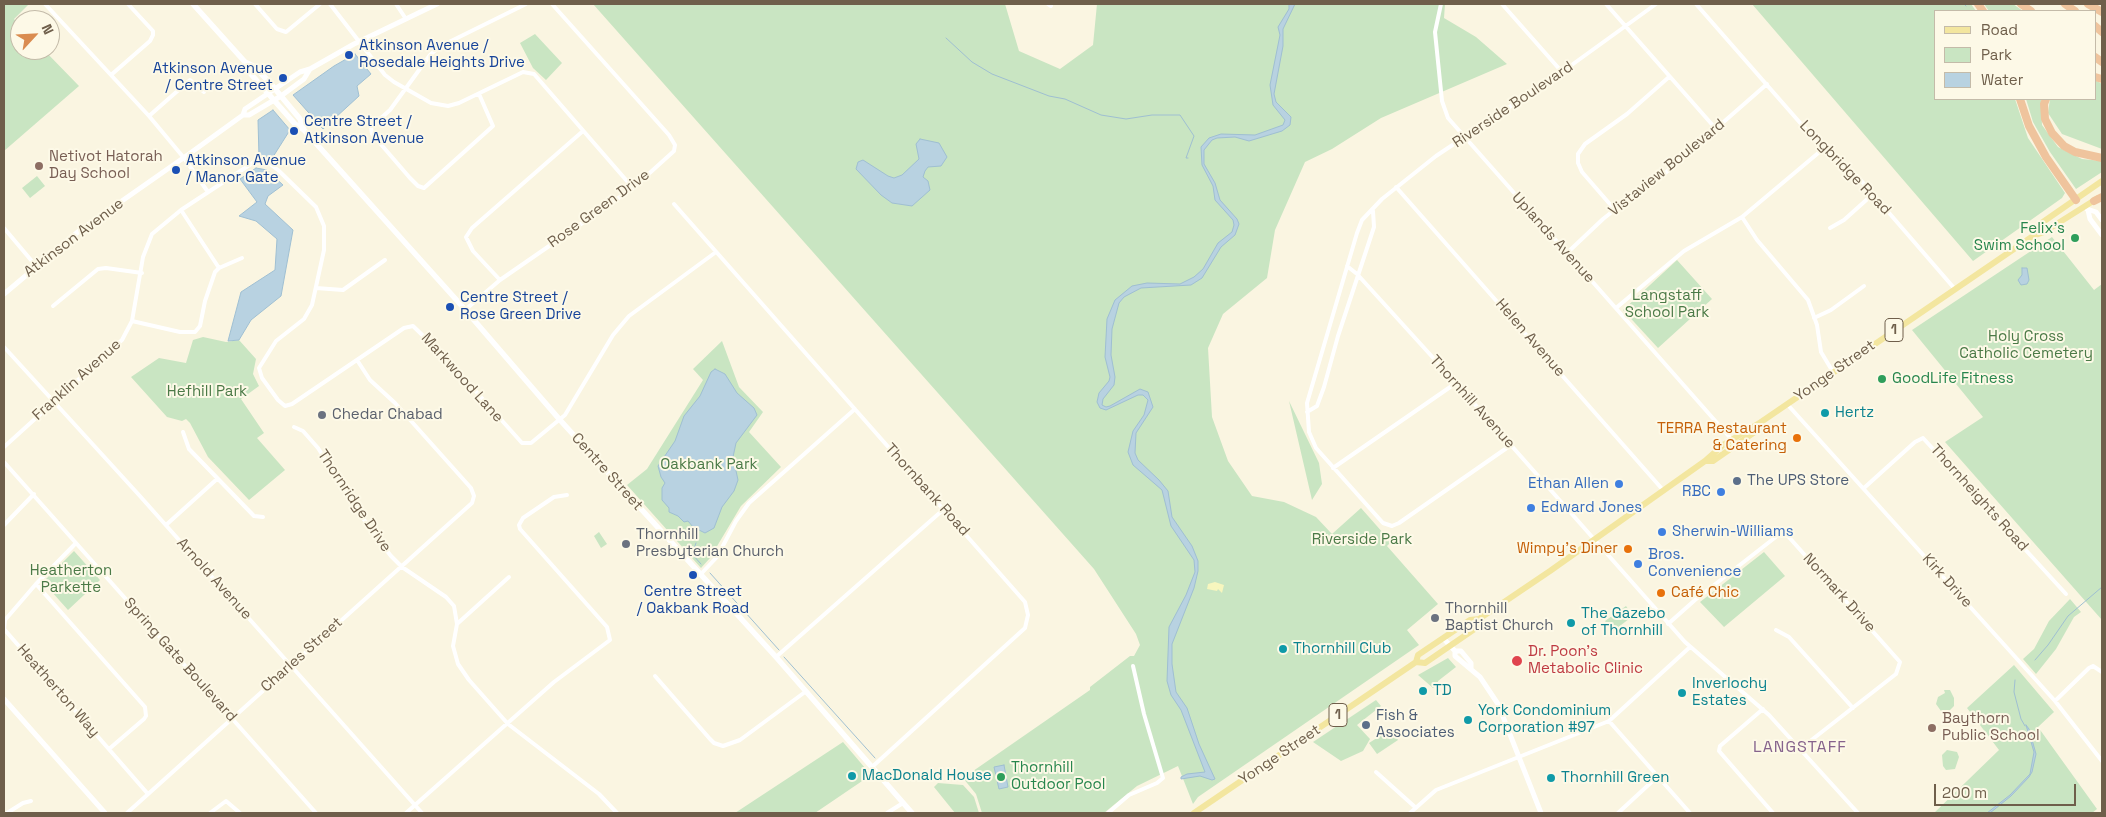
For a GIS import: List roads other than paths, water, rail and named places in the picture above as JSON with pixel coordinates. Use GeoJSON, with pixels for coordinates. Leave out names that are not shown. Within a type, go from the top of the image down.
{"type":"FeatureCollection","features":[{"type":"Feature","properties":{"kind":"highway"},"geometry":{"type":"LineString","coordinates":[[2088,4],[2102,12]]}},
{"type":"Feature","properties":{"kind":"highway"},"geometry":{"type":"LineString","coordinates":[[2020,100],[2029,126],[2046,157],[2076,200]]}},
{"type":"Feature","properties":{"kind":"highway"},"geometry":{"type":"LineString","coordinates":[[2046,100],[2045,120],[2052,133],[2064,146],[2075,152],[2102,158]]}},
{"type":"Feature","properties":{"kind":"main road","name":"Centre Street"},"geometry":{"type":"LineString","coordinates":[[193,4],[245,62],[250,72],[268,94],[295,124],[304,130],[465,310],[560,420],[700,576],[776,657],[912,813]]}},
{"type":"Feature","properties":{"kind":"main road","name":"Centre Street"},"geometry":{"type":"LineString","coordinates":[[245,62],[255,67],[276,89],[300,119],[304,130]]}},
{"type":"Feature","properties":{"kind":"main road","name":"Yonge Street"},"geometry":{"type":"LineString","coordinates":[[2033,236],[2040,224],[2102,181]]}},
{"type":"Feature","properties":{"kind":"main road","name":"Yonge Street"},"geometry":{"type":"LineString","coordinates":[[1194,813],[1416,662],[1418,655],[1425,650],[1470,620],[1479,619],[1705,461],[1713,461],[1734,442],[1759,428],[1761,422],[1954,288],[2033,236],[2087,209],[2100,198]]}},
{"type":"Feature","properties":{"kind":"main road"},"geometry":{"type":"LineString","coordinates":[[2076,200],[2087,209]]}},
{"type":"Feature","properties":{"kind":"main road","name":"Yonge Street"},"geometry":{"type":"LineString","coordinates":[[1416,662],[1425,663],[1452,649],[1476,628],[1479,619]]}},
{"type":"Feature","properties":{"kind":"main road"},"geometry":{"type":"LineString","coordinates":[[1425,650],[1432,658]]}},
{"type":"Feature","properties":{"kind":"street"},"geometry":{"type":"LineString","coordinates":[[45,4],[149,116],[184,158],[208,192]]}},
{"type":"Feature","properties":{"kind":"street"},"geometry":{"type":"LineString","coordinates":[[112,75],[150,41],[153,35],[153,31],[128,4]]}},
{"type":"Feature","properties":{"kind":"street"},"geometry":{"type":"LineString","coordinates":[[255,4],[277,29],[286,32],[320,4]]}},
{"type":"Feature","properties":{"kind":"street"},"geometry":{"type":"LineString","coordinates":[[330,4],[385,75],[430,103],[448,106],[528,71],[534,74],[633,188]]}},
{"type":"Feature","properties":{"kind":"street"},"geometry":{"type":"LineString","coordinates":[[396,4],[406,19]]}},
{"type":"Feature","properties":{"kind":"street","name":"Atkinson Avenue"},"geometry":{"type":"LineString","coordinates":[[4,294],[78,231],[184,158],[243,115],[245,109],[300,72],[310,69],[359,42],[437,4]]}},
{"type":"Feature","properties":{"kind":"street"},"geometry":{"type":"LineString","coordinates":[[479,94],[493,126],[428,187],[421,188],[381,145],[371,131],[371,126],[390,110],[438,47],[526,4]]}},
{"type":"Feature","properties":{"kind":"street","name":"Rose Green Drive"},"geometry":{"type":"LineString","coordinates":[[465,310],[500,280],[633,188],[674,151],[675,145],[654,117],[552,4]]}},
{"type":"Feature","properties":{"kind":"street","name":"Uplands Avenue"},"geometry":{"type":"LineString","coordinates":[[1441,4],[1436,32],[1442,101],[1448,118],[1734,442]]}},
{"type":"Feature","properties":{"kind":"street"},"geometry":{"type":"LineString","coordinates":[[1502,4],[1562,72]]}},
{"type":"Feature","properties":{"kind":"street"},"geometry":{"type":"LineString","coordinates":[[1606,4],[1716,129]]}},
{"type":"Feature","properties":{"kind":"street","name":"Riverside Boulevard"},"geometry":{"type":"LineString","coordinates":[[1511,445],[1399,524],[1387,525],[1333,468],[1314,444],[1309,432],[1307,403],[1362,220],[1396,187],[1436,156],[1562,72],[1656,4]]}},
{"type":"Feature","properties":{"kind":"street","name":"Longbridge Road"},"geometry":{"type":"LineString","coordinates":[[1696,4],[1823,149],[1852,172],[1873,194],[1954,288]]}},
{"type":"Feature","properties":{"kind":"street","name":"Atkinson Avenue"},"geometry":{"type":"LineString","coordinates":[[243,115],[249,115],[281,96],[304,79],[310,69]]}},
{"type":"Feature","properties":{"kind":"street"},"geometry":{"type":"LineString","coordinates":[[1615,210],[1582,172],[1578,163],[1578,154],[1585,144],[1635,108],[1669,77]]}},
{"type":"Feature","properties":{"kind":"street"},"geometry":{"type":"LineString","coordinates":[[149,116],[190,80],[204,92]]}},
{"type":"Feature","properties":{"kind":"street","name":"Vistaview Boulevard"},"geometry":{"type":"LineString","coordinates":[[1567,253],[1615,210],[1663,175],[1768,84]]}},
{"type":"Feature","properties":{"kind":"street"},"geometry":{"type":"LineString","coordinates":[[500,280],[473,251],[466,237],[583,131]]}},
{"type":"Feature","properties":{"kind":"street"},"geometry":{"type":"LineString","coordinates":[[1616,308],[1684,250],[1742,217],[1823,149]]}},
{"type":"Feature","properties":{"kind":"street","name":"Franklin Avenue"},"geometry":{"type":"LineString","coordinates":[[4,447],[122,340],[132,321],[142,273],[143,257],[152,234],[181,210],[254,162],[270,164],[278,170],[316,207],[323,219],[325,236],[316,288],[308,314],[276,341],[259,368],[262,378],[278,400],[285,406]]}},
{"type":"Feature","properties":{"kind":"street","name":"Helen Avenue"},"geometry":{"type":"LineString","coordinates":[[1396,187],[1663,490]]}},
{"type":"Feature","properties":{"kind":"street"},"geometry":{"type":"LineString","coordinates":[[1830,228],[1844,220],[1873,194]]}},
{"type":"Feature","properties":{"kind":"street","name":"Thornbank Road"},"geometry":{"type":"LineString","coordinates":[[674,204],[1020,594],[1028,612],[1027,624],[1007,646],[872,767]]}},
{"type":"Feature","properties":{"kind":"street"},"geometry":{"type":"LineString","coordinates":[[2087,209],[2096,212],[2102,220]]}},
{"type":"Feature","properties":{"kind":"street"},"geometry":{"type":"LineString","coordinates":[[2087,209],[2090,219],[2102,235]]}},
{"type":"Feature","properties":{"kind":"street"},"geometry":{"type":"LineString","coordinates":[[181,210],[220,268]]}},
{"type":"Feature","properties":{"kind":"street"},"geometry":{"type":"LineString","coordinates":[[1307,412],[1316,406],[1324,387],[1357,274],[1374,227],[1373,210]]}},
{"type":"Feature","properties":{"kind":"street"},"geometry":{"type":"LineString","coordinates":[[1742,217],[1757,240],[1805,296],[1814,318],[1821,352],[1833,372]]}},
{"type":"Feature","properties":{"kind":"street"},"geometry":{"type":"LineString","coordinates":[[4,228],[36,266]]}},
{"type":"Feature","properties":{"kind":"street"},"geometry":{"type":"LineString","coordinates":[[560,420],[613,334],[629,316],[716,252]]}},
{"type":"Feature","properties":{"kind":"street"},"geometry":{"type":"LineString","coordinates":[[132,321],[180,332],[195,332],[200,326],[210,284],[220,268],[242,258]]}},
{"type":"Feature","properties":{"kind":"street"},"geometry":{"type":"LineString","coordinates":[[316,288],[343,290],[386,260]]}},
{"type":"Feature","properties":{"kind":"street","name":"Thornhill Avenue"},"geometry":{"type":"LineString","coordinates":[[1347,266],[1357,274],[1456,383],[1668,624],[1690,647],[1763,709],[1858,813]]}},
{"type":"Feature","properties":{"kind":"street"},"geometry":{"type":"LineString","coordinates":[[53,306],[98,269],[106,268],[142,273]]}},
{"type":"Feature","properties":{"kind":"street"},"geometry":{"type":"LineString","coordinates":[[1814,318],[1831,310],[1864,286]]}},
{"type":"Feature","properties":{"kind":"street","name":"Markwood Lane"},"geometry":{"type":"LineString","coordinates":[[285,406],[294,403],[404,328],[413,326],[446,358],[522,443],[526,445],[537,440],[560,420]]}},
{"type":"Feature","properties":{"kind":"street","name":"Arnold Avenue"},"geometry":{"type":"LineString","coordinates":[[4,347],[55,401],[422,813]]}},
{"type":"Feature","properties":{"kind":"street","name":"Charles Street"},"geometry":{"type":"LineString","coordinates":[[127,813],[472,504],[474,496],[471,488],[406,415],[370,380],[357,360]]}},
{"type":"Feature","properties":{"kind":"street"},"geometry":{"type":"LineString","coordinates":[[1333,468],[1456,383]]}},
{"type":"Feature","properties":{"kind":"street","name":"Kirk Drive"},"geometry":{"type":"LineString","coordinates":[[1787,404],[2054,701],[2102,761]]}},
{"type":"Feature","properties":{"kind":"street"},"geometry":{"type":"LineString","coordinates":[[700,576],[717,557],[736,521],[749,503],[855,409]]}},
{"type":"Feature","properties":{"kind":"street","name":"Thornridge Drive"},"geometry":{"type":"LineString","coordinates":[[294,426],[303,431],[318,448],[370,529],[402,567],[450,600],[457,614],[453,646],[458,664],[469,680],[508,724],[599,794],[617,813]]}},
{"type":"Feature","properties":{"kind":"street"},"geometry":{"type":"LineString","coordinates":[[183,432],[189,449],[254,516],[263,518]]}},
{"type":"Feature","properties":{"kind":"street","name":"Thornheights Road"},"geometry":{"type":"LineString","coordinates":[[1864,488],[1915,442],[1923,438],[2066,594]]}},
{"type":"Feature","properties":{"kind":"street","name":"Spring Gate Boulevard"},"geometry":{"type":"LineString","coordinates":[[4,462],[316,813]]}},
{"type":"Feature","properties":{"kind":"street"},"geometry":{"type":"LineString","coordinates":[[166,525],[217,479]]}},
{"type":"Feature","properties":{"kind":"street"},"geometry":{"type":"LineString","coordinates":[[4,525],[34,494]]}},
{"type":"Feature","properties":{"kind":"street"},"geometry":{"type":"LineString","coordinates":[[406,813],[554,682],[610,640],[607,627],[520,530],[519,525],[523,518],[554,497],[567,495]]}},
{"type":"Feature","properties":{"kind":"street"},"geometry":{"type":"LineString","coordinates":[[776,657],[944,509]]}},
{"type":"Feature","properties":{"kind":"street","name":"Normark Drive"},"geometry":{"type":"LineString","coordinates":[[1668,624],[1695,600],[1777,536],[1787,535],[1900,662],[1896,674],[1800,749]]}},
{"type":"Feature","properties":{"kind":"street","name":"Heatherton Way"},"geometry":{"type":"LineString","coordinates":[[76,543],[36,584],[6,620],[4,629],[148,794]]}},
{"type":"Feature","properties":{"kind":"street"},"geometry":{"type":"LineString","coordinates":[[457,624],[509,577]]}},
{"type":"Feature","properties":{"kind":"street"},"geometry":{"type":"LineString","coordinates":[[36,584],[145,707],[146,716],[144,719],[109,749]]}},
{"type":"Feature","properties":{"kind":"street"},"geometry":{"type":"LineString","coordinates":[[1776,630],[1789,637],[1853,708]]}},
{"type":"Feature","properties":{"kind":"street"},"geometry":{"type":"LineString","coordinates":[[1443,638],[1452,649],[1461,651],[1471,663],[1471,668],[1487,686],[1498,704],[1541,813]]}},
{"type":"Feature","properties":{"kind":"street"},"geometry":{"type":"LineString","coordinates":[[1410,813],[1436,790],[1608,721],[1690,647]]}},
{"type":"Feature","properties":{"kind":"street"},"geometry":{"type":"LineString","coordinates":[[1108,813],[1129,795],[1161,781],[1162,773],[1144,714],[1133,666]]}},
{"type":"Feature","properties":{"kind":"street"},"geometry":{"type":"LineString","coordinates":[[2054,701],[2093,666],[2102,672]]}},
{"type":"Feature","properties":{"kind":"street"},"geometry":{"type":"LineString","coordinates":[[655,676],[714,744],[723,746],[740,740],[805,692]]}},
{"type":"Feature","properties":{"kind":"street"},"geometry":{"type":"LineString","coordinates":[[4,700],[105,813]]}},
{"type":"Feature","properties":{"kind":"street"},"geometry":{"type":"LineString","coordinates":[[1763,709],[1720,746],[1719,751],[1773,813]]}},
{"type":"Feature","properties":{"kind":"street"},"geometry":{"type":"LineString","coordinates":[[1608,721],[1690,813]]}},
{"type":"Feature","properties":{"kind":"street"},"geometry":{"type":"LineString","coordinates":[[1376,772],[1415,807]]}},
{"type":"Feature","properties":{"kind":"street"},"geometry":{"type":"LineString","coordinates":[[1618,813],[1657,777]]}},
{"type":"Feature","properties":{"kind":"street"},"geometry":{"type":"LineString","coordinates":[[7,813],[23,802],[31,801]]}},
{"type":"Feature","properties":{"kind":"street"},"geometry":{"type":"LineString","coordinates":[[210,813],[226,801],[240,813]]}},
{"type":"Feature","properties":{"kind":"street"},"geometry":{"type":"LineString","coordinates":[[887,813],[903,803]]}},
{"type":"Feature","properties":{"kind":"water"},"geometry":{"type":"Polygon","coordinates":[[[1289,4],[1295,4],[1283,29],[1283,46],[1274,94],[1276,102],[1291,117],[1290,125],[1282,131],[1249,141],[1235,137],[1217,138],[1212,140],[1204,150],[1204,164],[1215,183],[1220,200],[1237,219],[1239,224],[1235,235],[1221,247],[1202,278],[1191,285],[1141,288],[1124,297],[1119,303],[1112,329],[1111,355],[1115,377],[1114,385],[1103,399],[1102,405],[1110,406],[1140,389],[1148,392],[1153,407],[1136,433],[1135,453],[1138,460],[1168,491],[1172,517],[1192,546],[1198,561],[1194,588],[1172,644],[1172,664],[1176,692],[1187,708],[1199,744],[1215,779],[1212,780],[1200,776],[1181,779],[1181,777],[1187,774],[1205,772],[1181,710],[1171,695],[1167,681],[1169,627],[1186,595],[1195,572],[1194,560],[1171,526],[1162,490],[1133,465],[1128,452],[1133,431],[1144,415],[1148,400],[1143,395],[1138,395],[1106,410],[1100,408],[1097,402],[1099,393],[1110,377],[1105,357],[1107,319],[1115,300],[1132,286],[1147,283],[1180,284],[1194,277],[1203,269],[1218,243],[1232,232],[1233,220],[1215,200],[1213,186],[1202,165],[1201,147],[1209,138],[1221,134],[1255,135],[1283,125],[1285,120],[1273,105],[1270,85],[1280,35],[1278,27],[1289,9],[1289,4]]]}},
{"type":"Feature","properties":{"kind":"water"},"geometry":{"type":"Polygon","coordinates":[[[355,54],[371,74],[357,86],[359,96],[323,129],[293,95],[334,66],[355,54]]]}},
{"type":"Feature","properties":{"kind":"water"},"geometry":{"type":"Polygon","coordinates":[[[273,110],[290,130],[271,160],[259,157],[258,120],[273,110]]]}},
{"type":"Feature","properties":{"kind":"water"},"geometry":{"type":"Polygon","coordinates":[[[920,139],[939,143],[947,157],[941,166],[928,167],[925,171],[923,177],[928,181],[930,190],[912,206],[892,203],[881,195],[856,169],[858,162],[863,160],[888,176],[894,178],[902,175],[919,159],[916,144],[920,139]]]}},
{"type":"Feature","properties":{"kind":"water"},"geometry":{"type":"Polygon","coordinates":[[[256,168],[267,170],[283,185],[268,196],[265,204],[293,230],[281,296],[251,320],[239,340],[228,341],[241,292],[275,270],[277,239],[256,221],[239,216],[257,202],[240,179],[256,168]]]}},
{"type":"Feature","properties":{"kind":"water"},"geometry":{"type":"Polygon","coordinates":[[[2022,268],[2027,268],[2029,280],[2027,284],[2021,285],[2018,280],[2022,275],[2022,268]]]}},
{"type":"Feature","properties":{"kind":"water"},"geometry":{"type":"Polygon","coordinates":[[[715,369],[725,374],[737,393],[754,408],[757,415],[736,443],[733,457],[738,480],[734,491],[722,507],[714,528],[705,533],[693,527],[688,521],[684,522],[678,516],[669,512],[669,508],[662,500],[662,488],[665,483],[658,466],[675,441],[684,416],[700,396],[711,372],[715,369]]]}},
{"type":"Feature","properties":{"kind":"water"},"geometry":{"type":"Polygon","coordinates":[[[2026,725],[2029,729],[2036,754],[2032,772],[2011,796],[1990,813],[1987,813],[2010,795],[2030,774],[2034,752],[2026,725]]]}},
{"type":"Feature","properties":{"kind":"water","name":"Thornhill Outdoor Pool"},"geometry":{"type":"Polygon","coordinates":[[[1004,765],[1008,787],[999,789],[994,767],[1004,765]]]}},
{"type":"Feature","properties":{"kind":"waterway"},"geometry":{"type":"LineString","coordinates":[[946,38],[972,62],[992,74],[1049,96],[1065,99],[1101,115],[1126,119],[1152,115],[1180,115],[1194,136],[1186,158],[1188,158]]}},
{"type":"Feature","properties":{"kind":"waterway"},"geometry":{"type":"LineString","coordinates":[[696,543],[692,554],[701,564]]}},
{"type":"Feature","properties":{"kind":"waterway"},"geometry":{"type":"LineString","coordinates":[[710,573],[779,650]]}},
{"type":"Feature","properties":{"kind":"waterway"},"geometry":{"type":"LineString","coordinates":[[2035,660],[2068,616],[2102,587]]}},
{"type":"Feature","properties":{"kind":"waterway"},"geometry":{"type":"LineString","coordinates":[[784,657],[875,758]]}},
{"type":"Feature","properties":{"kind":"waterway"},"geometry":{"type":"LineString","coordinates":[[2015,680],[2014,692],[2021,719],[2025,726]]}},
{"type":"Feature","properties":{"kind":"place","name":"Atkinson Avenue / Rosedale Heights Drive"},"geometry":{"type":"Point","coordinates":[349,55]}},
{"type":"Feature","properties":{"kind":"place","name":"Atkinson Avenue / Centre Street"},"geometry":{"type":"Point","coordinates":[283,78]}},
{"type":"Feature","properties":{"kind":"place","name":"Centre Street / Atkinson Avenue"},"geometry":{"type":"Point","coordinates":[294,131]}},
{"type":"Feature","properties":{"kind":"place","name":"Netivot Hatorah Day School"},"geometry":{"type":"Point","coordinates":[39,166]}},
{"type":"Feature","properties":{"kind":"place","name":"Atkinson Avenue / Manor Gate"},"geometry":{"type":"Point","coordinates":[176,170]}},
{"type":"Feature","properties":{"kind":"place","name":"Felix's Swim School"},"geometry":{"type":"Point","coordinates":[2075,238]}},
{"type":"Feature","properties":{"kind":"place","name":"Centre Street / Rose Green Drive"},"geometry":{"type":"Point","coordinates":[450,307]}},
{"type":"Feature","properties":{"kind":"place","name":"GoodLife Fitness"},"geometry":{"type":"Point","coordinates":[1882,379]}},
{"type":"Feature","properties":{"kind":"place","name":"Hertz"},"geometry":{"type":"Point","coordinates":[1825,413]}},
{"type":"Feature","properties":{"kind":"place","name":"Chedar Chabad"},"geometry":{"type":"Point","coordinates":[322,415]}},
{"type":"Feature","properties":{"kind":"place","name":"TERRA Restaurant & Catering"},"geometry":{"type":"Point","coordinates":[1797,438]}},
{"type":"Feature","properties":{"kind":"place","name":"The UPS Store"},"geometry":{"type":"Point","coordinates":[1737,481]}},
{"type":"Feature","properties":{"kind":"place","name":"Ethan Allen"},"geometry":{"type":"Point","coordinates":[1619,484]}},
{"type":"Feature","properties":{"kind":"place","name":"RBC"},"geometry":{"type":"Point","coordinates":[1721,492]}},
{"type":"Feature","properties":{"kind":"place","name":"Edward Jones"},"geometry":{"type":"Point","coordinates":[1531,508]}},
{"type":"Feature","properties":{"kind":"place","name":"Sherwin-Williams"},"geometry":{"type":"Point","coordinates":[1662,532]}},
{"type":"Feature","properties":{"kind":"place","name":"Thornhill Presbyterian Church"},"geometry":{"type":"Point","coordinates":[626,544]}},
{"type":"Feature","properties":{"kind":"place","name":"Wimpy's Diner"},"geometry":{"type":"Point","coordinates":[1628,549]}},
{"type":"Feature","properties":{"kind":"place","name":"Bros. Convenience"},"geometry":{"type":"Point","coordinates":[1638,564]}},
{"type":"Feature","properties":{"kind":"place","name":"Centre Street / Oakbank Road"},"geometry":{"type":"Point","coordinates":[693,575]}},
{"type":"Feature","properties":{"kind":"place","name":"Café Chic"},"geometry":{"type":"Point","coordinates":[1661,593]}},
{"type":"Feature","properties":{"kind":"place","name":"Thornhill Baptist Church"},"geometry":{"type":"Point","coordinates":[1435,618]}},
{"type":"Feature","properties":{"kind":"place","name":"The Gazebo of Thornhill"},"geometry":{"type":"Point","coordinates":[1571,623]}},
{"type":"Feature","properties":{"kind":"place","name":"Thornhill Club"},"geometry":{"type":"Point","coordinates":[1283,649]}},
{"type":"Feature","properties":{"kind":"place","name":"Dr. Poon's Metabolic Clinic"},"geometry":{"type":"Point","coordinates":[1517,661]}},
{"type":"Feature","properties":{"kind":"place","name":"TD"},"geometry":{"type":"Point","coordinates":[1423,691]}},
{"type":"Feature","properties":{"kind":"place","name":"Inverlochy Estates"},"geometry":{"type":"Point","coordinates":[1682,693]}},
{"type":"Feature","properties":{"kind":"place","name":"York Condominium Corporation #97"},"geometry":{"type":"Point","coordinates":[1468,720]}},
{"type":"Feature","properties":{"kind":"place","name":"Fish & Associates"},"geometry":{"type":"Point","coordinates":[1366,725]}},
{"type":"Feature","properties":{"kind":"place","name":"Baythorn Public School"},"geometry":{"type":"Point","coordinates":[1932,728]}},
{"type":"Feature","properties":{"kind":"place","name":"MacDonald House"},"geometry":{"type":"Point","coordinates":[852,776]}},
{"type":"Feature","properties":{"kind":"place","name":"Thornhill Outdoor Pool"},"geometry":{"type":"Point","coordinates":[1001,777]}},
{"type":"Feature","properties":{"kind":"place","name":"Thornhill Green"},"geometry":{"type":"Point","coordinates":[1551,778]}},
{"type":"Feature","properties":{"kind":"district","name":"LANGSTAFF"},"geometry":{"type":"Point","coordinates":[1800,748]}},
{"type":"Feature","properties":{"kind":"park label","name":"Langstaff School Park"},"geometry":{"type":"Point","coordinates":[1667,304]}},
{"type":"Feature","properties":{"kind":"park label","name":"Holy Cross Catholic Cemetery"},"geometry":{"type":"Point","coordinates":[2026,346]}},
{"type":"Feature","properties":{"kind":"park label","name":"Hefhill Park"},"geometry":{"type":"Point","coordinates":[207,392]}},
{"type":"Feature","properties":{"kind":"park label","name":"Oakbank Park"},"geometry":{"type":"Point","coordinates":[709,465]}},
{"type":"Feature","properties":{"kind":"park label","name":"Riverside Park"},"geometry":{"type":"Point","coordinates":[1362,540]}},
{"type":"Feature","properties":{"kind":"park label","name":"Heatherton Parkette"},"geometry":{"type":"Point","coordinates":[71,580]}}]}
